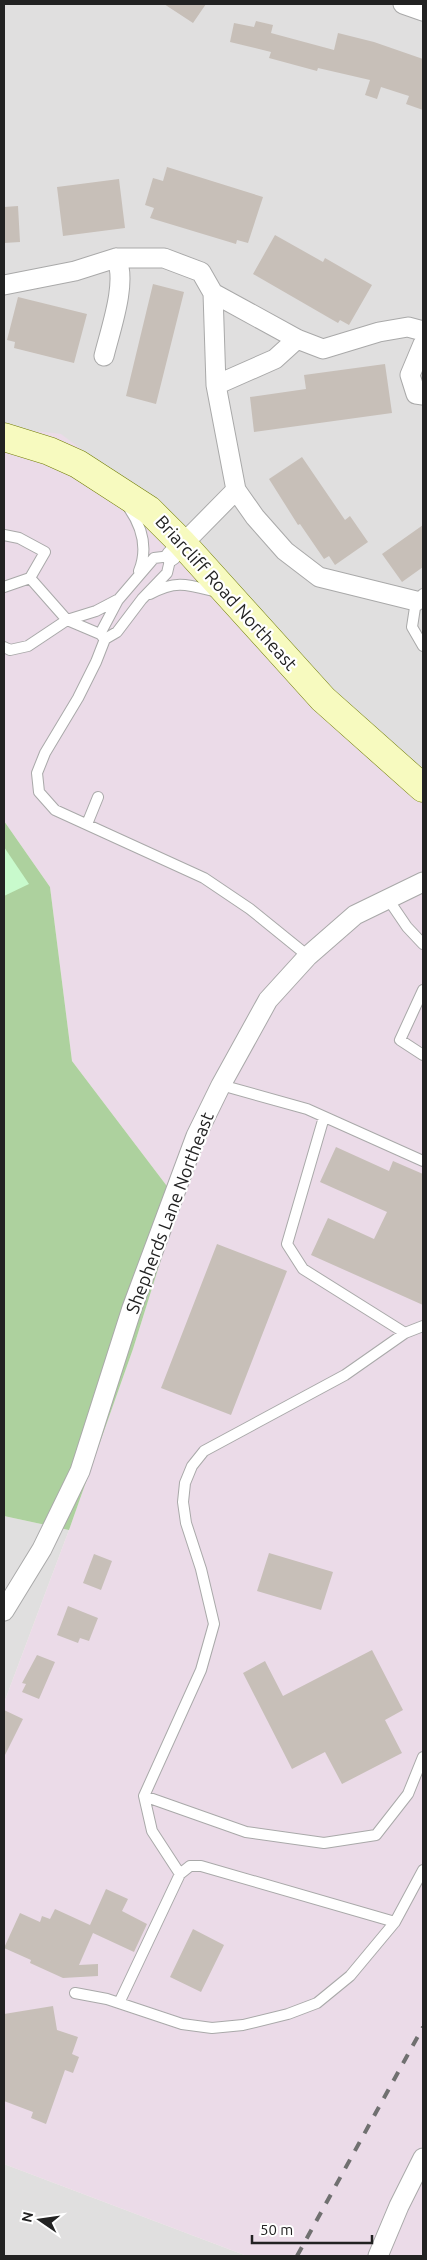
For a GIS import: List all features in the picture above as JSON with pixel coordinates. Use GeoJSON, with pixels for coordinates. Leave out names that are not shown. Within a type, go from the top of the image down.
{"type":"FeatureCollection","features":[{"type":"Feature","properties":{"kind":"main road","name":"Briarcliff Road Northeast"},"geometry":{"type":"LineString","coordinates":[[4,437],[64,457],[117,487],[149,510],[177,549],[228,594],[323,699],[423,788]]}},
{"type":"Feature","properties":{"kind":"street"},"geometry":{"type":"LineString","coordinates":[[403,4],[423,11]]}},
{"type":"Feature","properties":{"kind":"street"},"geometry":{"type":"LineString","coordinates":[[104,356],[116,304],[120,267],[116,258]]}},
{"type":"Feature","properties":{"kind":"street"},"geometry":{"type":"LineString","coordinates":[[4,285],[75,271],[116,258],[164,258],[201,272],[213,293],[216,386],[236,490],[285,551],[319,576],[420,598]]}},
{"type":"Feature","properties":{"kind":"street"},"geometry":{"type":"LineString","coordinates":[[213,293],[297,338],[323,349],[379,332],[408,327],[423,330]]}},
{"type":"Feature","properties":{"kind":"street"},"geometry":{"type":"LineString","coordinates":[[216,386],[275,359],[297,338]]}},
{"type":"Feature","properties":{"kind":"street"},"geometry":{"type":"LineString","coordinates":[[423,344],[410,375],[416,394],[423,395]]}},
{"type":"Feature","properties":{"kind":"street"},"geometry":{"type":"LineString","coordinates":[[177,549],[236,490]]}},
{"type":"Feature","properties":{"kind":"street","name":"Shepherds Lane Northeast"},"geometry":{"type":"LineString","coordinates":[[4,1609],[42,1548],[80,1471],[132,1308],[196,1136],[221,1085],[268,1000],[308,956],[355,915],[423,882]]}},
{"type":"Feature","properties":{"kind":"street"},"geometry":{"type":"LineString","coordinates":[[378,2256],[399,2206],[423,2158]]}},
{"type":"Feature","properties":{"kind":"lane"},"geometry":{"type":"LineString","coordinates":[[117,487],[136,519],[141,532],[144,550],[136,579]]}},
{"type":"Feature","properties":{"kind":"lane"},"geometry":{"type":"LineString","coordinates":[[4,535],[19,538],[45,552],[30,578],[4,587]]}},
{"type":"Feature","properties":{"kind":"lane"},"geometry":{"type":"LineString","coordinates":[[177,549],[154,558],[118,600],[78,698],[45,753],[37,773],[39,792],[55,810],[204,878],[250,908],[308,956]]}},
{"type":"Feature","properties":{"kind":"lane"},"geometry":{"type":"LineString","coordinates":[[30,578],[68,620],[102,637],[117,632],[144,596],[167,572],[177,549]]}},
{"type":"Feature","properties":{"kind":"lane"},"geometry":{"type":"LineString","coordinates":[[144,596],[168,586],[181,584],[228,594]]}},
{"type":"Feature","properties":{"kind":"lane"},"geometry":{"type":"LineString","coordinates":[[420,598],[412,627],[423,646]]}},
{"type":"Feature","properties":{"kind":"lane"},"geometry":{"type":"LineString","coordinates":[[4,647],[10,650],[28,646],[68,620],[96,611],[118,600]]}},
{"type":"Feature","properties":{"kind":"lane"},"geometry":{"type":"LineString","coordinates":[[87,824],[98,797]]}},
{"type":"Feature","properties":{"kind":"lane"},"geometry":{"type":"LineString","coordinates":[[388,899],[407,927],[423,944]]}},
{"type":"Feature","properties":{"kind":"lane"},"geometry":{"type":"LineString","coordinates":[[423,990],[400,1040],[423,1054]]}},
{"type":"Feature","properties":{"kind":"lane"},"geometry":{"type":"LineString","coordinates":[[221,1085],[307,1109],[423,1161]]}},
{"type":"Feature","properties":{"kind":"lane"},"geometry":{"type":"LineString","coordinates":[[324,1117],[287,1244],[303,1269],[405,1333]]}},
{"type":"Feature","properties":{"kind":"lane"},"geometry":{"type":"LineString","coordinates":[[180,1874],[152,1831],[144,1796],[201,1670],[214,1624],[201,1569],[186,1523],[183,1502],[185,1483],[192,1466],[204,1451],[345,1375],[405,1333],[423,1326]]}},
{"type":"Feature","properties":{"kind":"lane"},"geometry":{"type":"LineString","coordinates":[[144,1796],[246,1832],[324,1843],[376,1835],[408,1794],[423,1757]]}},
{"type":"Feature","properties":{"kind":"lane"},"geometry":{"type":"LineString","coordinates":[[119,2003],[180,1874],[190,1866],[201,1866],[396,1922]]}},
{"type":"Feature","properties":{"kind":"lane"},"geometry":{"type":"LineString","coordinates":[[75,1993],[119,2003],[182,2024],[212,2028],[243,2025],[288,2014],[318,2004],[350,1976],[396,1922],[423,1870]]}},
{"type":"Feature","properties":{"kind":"shaded area"},"geometry":{"type":"Polygon","coordinates":[[[4,4],[423,4],[423,792],[4,427],[4,4]]]}},
{"type":"Feature","properties":{"kind":"shaded area"},"geometry":{"type":"Polygon","coordinates":[[[4,427],[61,434],[145,497],[423,792],[423,2256],[247,2256],[4,2164],[4,1703],[69,1530],[133,1349],[179,1202],[72,1061],[50,887],[4,821],[4,427]]]}},
{"type":"Feature","properties":{"kind":"shaded area"},"geometry":{"type":"Polygon","coordinates":[[[4,1516],[69,1530],[4,1703],[4,1516]]]}},
{"type":"Feature","properties":{"kind":"shaded area"},"geometry":{"type":"Polygon","coordinates":[[[4,2164],[247,2256],[4,2256],[4,2164]]]}},
{"type":"Feature","properties":{"kind":"green space"},"geometry":{"type":"Polygon","coordinates":[[[4,821],[50,887],[72,1061],[179,1202],[133,1349],[69,1530],[4,1516],[4,821]]]}},
{"type":"Feature","properties":{"kind":"green space"},"geometry":{"type":"Polygon","coordinates":[[[4,847],[29,884],[4,896],[4,847]]]}},
{"type":"Feature","properties":{"kind":"building"},"geometry":{"type":"Polygon","coordinates":[[[164,4],[206,4],[193,23],[164,4]]]}},
{"type":"Feature","properties":{"kind":"building"},"geometry":{"type":"Polygon","coordinates":[[[256,21],[273,25],[271,33],[334,50],[338,33],[374,42],[423,59],[423,110],[406,104],[409,96],[381,87],[377,99],[365,95],[370,80],[318,68],[317,71],[269,58],[271,52],[230,42],[234,23],[254,27],[256,21]]]}},
{"type":"Feature","properties":{"kind":"building"},"geometry":{"type":"Polygon","coordinates":[[[167,167],[263,197],[248,243],[237,240],[236,244],[150,218],[154,208],[145,205],[153,178],[163,181],[167,167]]]}},
{"type":"Feature","properties":{"kind":"building"},"geometry":{"type":"Polygon","coordinates":[[[119,179],[125,228],[63,236],[57,187],[119,179]]]}},
{"type":"Feature","properties":{"kind":"building"},"geometry":{"type":"Polygon","coordinates":[[[18,206],[20,242],[4,243],[4,207],[18,206]]]}},
{"type":"Feature","properties":{"kind":"building"},"geometry":{"type":"Polygon","coordinates":[[[275,235],[323,262],[325,258],[372,285],[349,325],[340,320],[338,323],[253,274],[275,235]]]}},
{"type":"Feature","properties":{"kind":"building"},"geometry":{"type":"Polygon","coordinates":[[[153,284],[184,292],[156,404],[126,396],[153,284]]]}},
{"type":"Feature","properties":{"kind":"building"},"geometry":{"type":"Polygon","coordinates":[[[18,297],[87,314],[74,363],[14,348],[15,342],[7,340],[18,297]]]}},
{"type":"Feature","properties":{"kind":"building"},"geometry":{"type":"Polygon","coordinates":[[[385,364],[392,413],[254,432],[250,397],[306,389],[304,375],[385,364]]]}},
{"type":"Feature","properties":{"kind":"building"},"geometry":{"type":"Polygon","coordinates":[[[302,457],[345,520],[350,516],[368,542],[335,565],[329,556],[324,559],[300,524],[298,525],[269,479],[302,457]]]}},
{"type":"Feature","properties":{"kind":"building"},"geometry":{"type":"Polygon","coordinates":[[[423,525],[423,567],[402,582],[382,554],[423,525]]]}},
{"type":"Feature","properties":{"kind":"building"},"geometry":{"type":"Polygon","coordinates":[[[336,1147],[389,1171],[393,1161],[423,1174],[423,1305],[311,1255],[328,1218],[374,1239],[387,1212],[320,1182],[336,1147]]]}},
{"type":"Feature","properties":{"kind":"building"},"geometry":{"type":"Polygon","coordinates":[[[217,1244],[287,1271],[231,1415],[161,1388],[217,1244]]]}},
{"type":"Feature","properties":{"kind":"building"},"geometry":{"type":"Polygon","coordinates":[[[269,1553],[333,1572],[321,1610],[257,1591],[269,1553]]]}},
{"type":"Feature","properties":{"kind":"building"},"geometry":{"type":"Polygon","coordinates":[[[94,1554],[112,1561],[101,1590],[83,1583],[94,1554]]]}},
{"type":"Feature","properties":{"kind":"building"},"geometry":{"type":"Polygon","coordinates":[[[68,1606],[98,1618],[89,1641],[80,1638],[78,1643],[57,1635],[68,1606]]]}},
{"type":"Feature","properties":{"kind":"building"},"geometry":{"type":"Polygon","coordinates":[[[372,1650],[403,1710],[385,1720],[402,1753],[342,1784],[325,1752],[292,1769],[243,1673],[265,1661],[283,1696],[372,1650]]]}},
{"type":"Feature","properties":{"kind":"building"},"geometry":{"type":"Polygon","coordinates":[[[37,1655],[55,1662],[39,1699],[22,1692],[26,1684],[22,1683],[37,1655]]]}},
{"type":"Feature","properties":{"kind":"building"},"geometry":{"type":"Polygon","coordinates":[[[4,1710],[23,1719],[4,1757],[4,1710]]]}},
{"type":"Feature","properties":{"kind":"building"},"geometry":{"type":"Polygon","coordinates":[[[106,1889],[128,1899],[122,1911],[147,1924],[134,1952],[93,1933],[79,1965],[98,1964],[98,1976],[63,1978],[30,1963],[31,1960],[4,1948],[20,1913],[40,1922],[42,1916],[50,1919],[55,1909],[90,1925],[106,1889]]]}},
{"type":"Feature","properties":{"kind":"building"},"geometry":{"type":"Polygon","coordinates":[[[193,1929],[224,1945],[201,1992],[170,1977],[193,1929]]]}},
{"type":"Feature","properties":{"kind":"building"},"geometry":{"type":"Polygon","coordinates":[[[53,2006],[57,2030],[78,2037],[72,2054],[79,2057],[73,2073],[65,2070],[46,2124],[31,2118],[33,2112],[4,2101],[4,2014],[53,2006]]]}},
{"type":"Feature","properties":{"kind":"railway"},"geometry":{"type":"LineString","coordinates":[[297,2256],[423,2027]]}}]}
